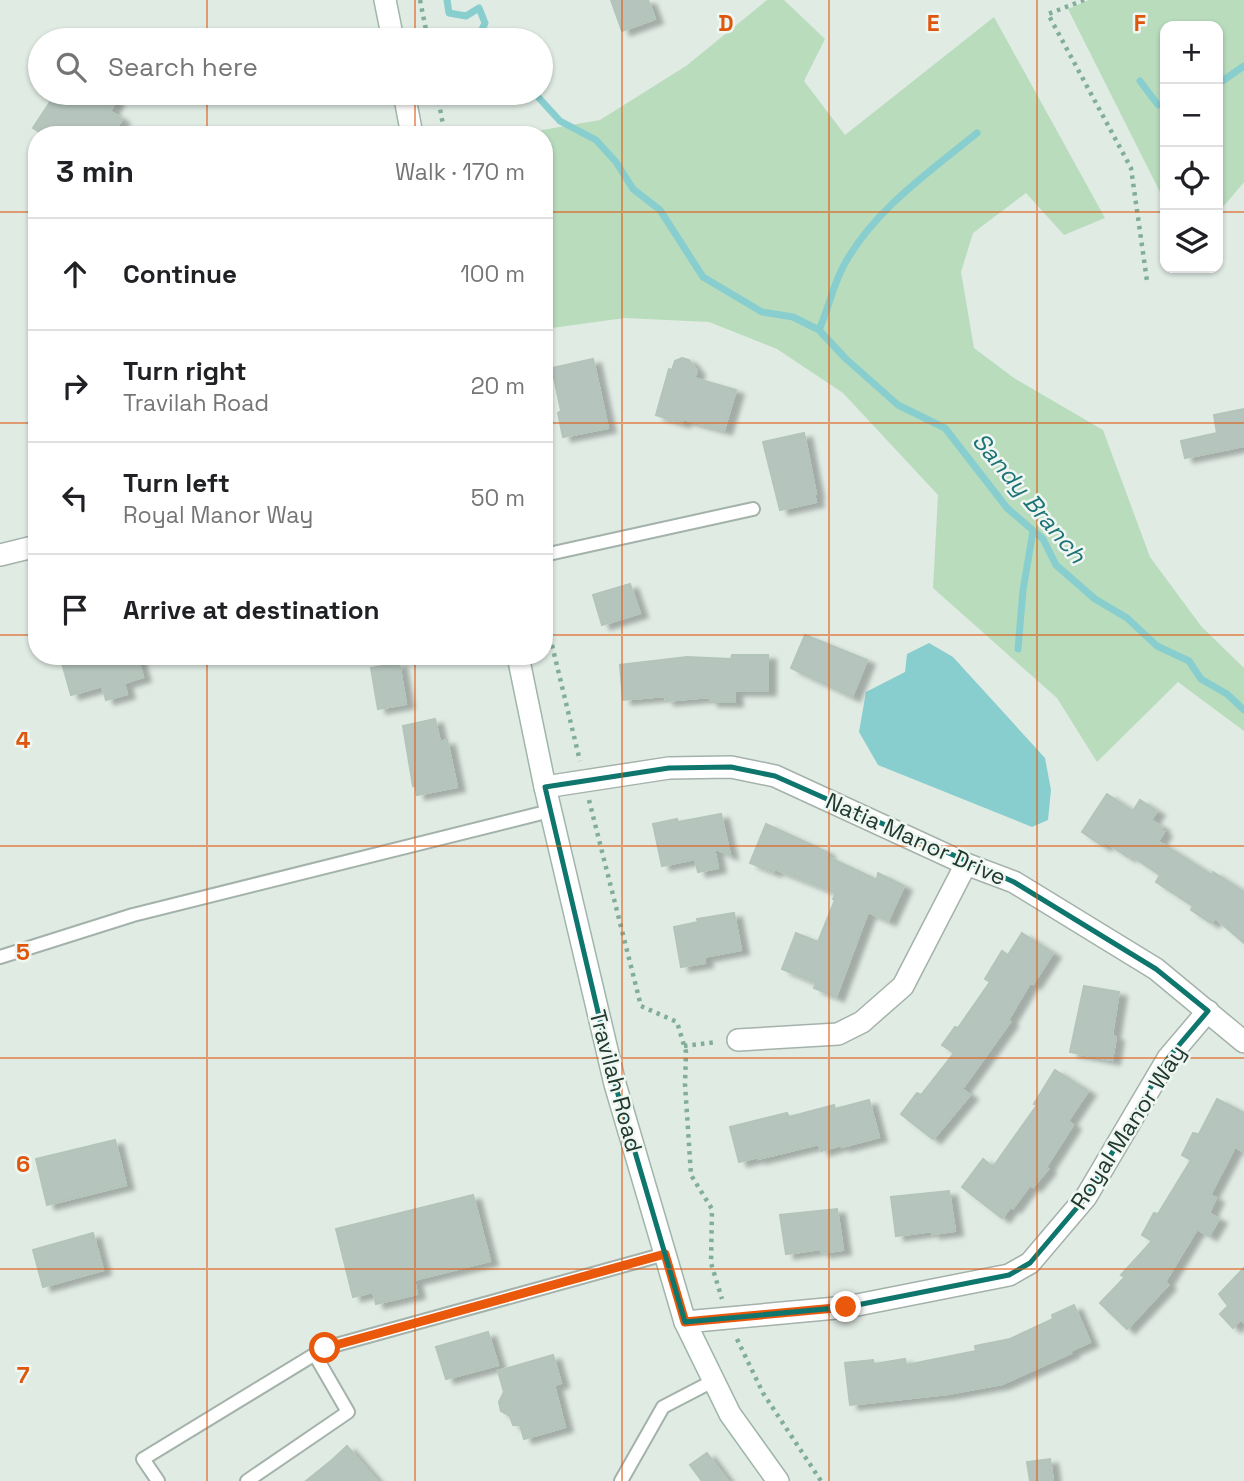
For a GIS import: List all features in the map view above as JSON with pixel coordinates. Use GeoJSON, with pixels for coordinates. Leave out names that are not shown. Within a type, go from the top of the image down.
{"type":"FeatureCollection","features":[{"type":"Feature","properties":{"kind":"street"},"geometry":{"type":"LineString","coordinates":[[385,0],[391,28]]}},
{"type":"Feature","properties":{"kind":"street"},"geometry":{"type":"LineString","coordinates":[[406,105],[410,126]]}},
{"type":"Feature","properties":{"kind":"street"},"geometry":{"type":"LineString","coordinates":[[0,555],[28,547]]}},
{"type":"Feature","properties":{"kind":"street","name":"Travilah Road"},"geometry":{"type":"LineString","coordinates":[[520,665],[550,811],[615,1084],[685,1322],[730,1414],[778,1481]]}},
{"type":"Feature","properties":{"kind":"street","name":"Natia Manor Drive"},"geometry":{"type":"LineString","coordinates":[[545,788],[669,768],[731,767],[775,776],[966,864],[1014,882],[1156,969],[1244,1042]]}},
{"type":"Feature","properties":{"kind":"street"},"geometry":{"type":"LineString","coordinates":[[738,1040],[838,1034],[862,1022],[903,986],[966,864]]}},
{"type":"Feature","properties":{"kind":"street","name":"Royal Manor Way"},"geometry":{"type":"LineString","coordinates":[[685,1322],[846,1307],[1009,1275],[1030,1263],[1086,1197],[1168,1058],[1208,1011]]}},
{"type":"Feature","properties":{"kind":"lane"},"geometry":{"type":"LineString","coordinates":[[553,553],[753,509]]}},
{"type":"Feature","properties":{"kind":"lane"},"geometry":{"type":"LineString","coordinates":[[0,957],[133,915],[550,811]]}},
{"type":"Feature","properties":{"kind":"lane"},"geometry":{"type":"LineString","coordinates":[[158,1481],[143,1459],[325,1348],[665,1254]]}},
{"type":"Feature","properties":{"kind":"lane"},"geometry":{"type":"LineString","coordinates":[[247,1481],[348,1412],[314,1355]]}},
{"type":"Feature","properties":{"kind":"lane"},"geometry":{"type":"LineString","coordinates":[[621,1481],[663,1407],[713,1381]]}},
{"type":"Feature","properties":{"kind":"path"},"geometry":{"type":"LineString","coordinates":[[420,0],[426,28]]}},
{"type":"Feature","properties":{"kind":"path"},"geometry":{"type":"LineString","coordinates":[[1084,0],[1048,14],[1131,168],[1147,281]]}},
{"type":"Feature","properties":{"kind":"path"},"geometry":{"type":"LineString","coordinates":[[440,105],[444,126]]}},
{"type":"Feature","properties":{"kind":"path"},"geometry":{"type":"LineString","coordinates":[[553,649],[641,1006],[677,1022],[684,1046],[691,1175],[712,1209],[711,1263],[727,1318],[763,1394],[821,1481]]}},
{"type":"Feature","properties":{"kind":"path"},"geometry":{"type":"LineString","coordinates":[[684,1046],[738,1040]]}},
{"type":"Feature","properties":{"kind":"highlighted area"},"geometry":{"type":"Polygon","coordinates":[[[731,767],[775,776],[1014,882],[1156,969],[1208,1011],[1168,1058],[1086,1197],[1030,1263],[1009,1275],[847,1307],[685,1322],[615,1084],[545,787],[669,768],[731,767]]]}},
{"type":"Feature","properties":{"kind":"green space"},"geometry":{"type":"Polygon","coordinates":[[[767,0],[784,0],[825,39],[804,81],[845,135],[994,17],[1105,218],[1064,235],[1026,193],[973,233],[961,272],[974,348],[1014,378],[1103,430],[1150,557],[1201,626],[1244,668],[1244,731],[1178,682],[1097,762],[1057,698],[933,588],[938,495],[843,393],[777,349],[709,322],[625,318],[553,328],[553,128],[600,120],[686,66],[767,0]]]}},
{"type":"Feature","properties":{"kind":"green space"},"geometry":{"type":"Polygon","coordinates":[[[1089,0],[1244,0],[1244,182],[1223,207],[1223,21],[1160,21],[1160,192],[1068,9],[1089,0]]]}},
{"type":"Feature","properties":{"kind":"water"},"geometry":{"type":"Polygon","coordinates":[[[929,643],[953,657],[1045,758],[1051,790],[1048,820],[1032,827],[878,765],[859,732],[866,692],[905,672],[907,654],[929,643]]]}},
{"type":"Feature","properties":{"kind":"building"},"geometry":{"type":"Polygon","coordinates":[[[611,0],[648,0],[655,19],[622,31],[611,0]]]}},
{"type":"Feature","properties":{"kind":"building"},"geometry":{"type":"Polygon","coordinates":[[[48,105],[114,105],[110,111],[122,119],[118,126],[34,126],[48,105]]]}},
{"type":"Feature","properties":{"kind":"building"},"geometry":{"type":"Polygon","coordinates":[[[682,358],[689,360],[697,371],[694,378],[736,390],[724,430],[683,419],[682,423],[656,415],[669,369],[672,370],[675,361],[682,358]]]}},
{"type":"Feature","properties":{"kind":"building"},"geometry":{"type":"Polygon","coordinates":[[[593,359],[608,428],[563,437],[553,368],[593,359]]]}},
{"type":"Feature","properties":{"kind":"building"},"geometry":{"type":"Polygon","coordinates":[[[1244,409],[1244,446],[1185,458],[1181,441],[1217,433],[1214,415],[1244,409]]]}},
{"type":"Feature","properties":{"kind":"building"},"geometry":{"type":"Polygon","coordinates":[[[804,433],[816,502],[780,510],[763,442],[804,433]]]}},
{"type":"Feature","properties":{"kind":"building"},"geometry":{"type":"Polygon","coordinates":[[[630,584],[640,613],[602,625],[593,595],[630,584]]]}},
{"type":"Feature","properties":{"kind":"building"},"geometry":{"type":"Polygon","coordinates":[[[805,635],[867,660],[852,697],[791,668],[805,635]]]}},
{"type":"Feature","properties":{"kind":"building"},"geometry":{"type":"Polygon","coordinates":[[[732,655],[768,655],[768,691],[734,691],[735,702],[710,702],[710,697],[666,701],[665,696],[623,700],[620,665],[687,657],[731,659],[732,655]]]}},
{"type":"Feature","properties":{"kind":"building"},"geometry":{"type":"Polygon","coordinates":[[[63,665],[140,665],[143,677],[124,683],[127,694],[106,700],[102,686],[71,695],[63,665]]]}},
{"type":"Feature","properties":{"kind":"building"},"geometry":{"type":"Polygon","coordinates":[[[399,665],[406,704],[378,709],[371,668],[399,665]]]}},
{"type":"Feature","properties":{"kind":"building"},"geometry":{"type":"Polygon","coordinates":[[[435,719],[440,742],[447,740],[457,787],[417,795],[415,785],[413,786],[403,726],[435,719]]]}},
{"type":"Feature","properties":{"kind":"building"},"geometry":{"type":"Polygon","coordinates":[[[1107,794],[1133,811],[1140,800],[1157,811],[1151,820],[1162,827],[1160,829],[1164,832],[1158,841],[1244,892],[1244,943],[1215,918],[1211,923],[1191,910],[1193,906],[1156,882],[1160,875],[1130,855],[1128,857],[1105,842],[1103,846],[1082,832],[1107,794]]]}},
{"type":"Feature","properties":{"kind":"building"},"geometry":{"type":"Polygon","coordinates":[[[721,814],[730,855],[714,848],[718,868],[698,872],[695,859],[662,866],[653,824],[721,814]]]}},
{"type":"Feature","properties":{"kind":"building"},"geometry":{"type":"Polygon","coordinates":[[[766,824],[827,852],[826,856],[877,880],[878,873],[904,886],[888,921],[868,912],[836,997],[814,988],[816,983],[782,969],[796,933],[818,942],[836,893],[775,869],[773,872],[750,863],[766,824]]]}},
{"type":"Feature","properties":{"kind":"building"},"geometry":{"type":"Polygon","coordinates":[[[734,913],[741,950],[704,957],[705,963],[681,967],[674,927],[698,922],[697,919],[734,913]]]}},
{"type":"Feature","properties":{"kind":"building"},"geometry":{"type":"Polygon","coordinates":[[[1022,933],[1053,953],[1033,984],[1030,983],[1008,1020],[1010,1022],[962,1089],[970,1095],[933,1139],[901,1114],[917,1093],[921,1095],[954,1053],[942,1045],[955,1027],[958,1028],[990,982],[985,979],[1002,951],[1008,955],[1022,933]]]}},
{"type":"Feature","properties":{"kind":"building"},"geometry":{"type":"Polygon","coordinates":[[[1084,986],[1119,992],[1112,1035],[1116,1037],[1112,1060],[1070,1052],[1084,986]]]}},
{"type":"Feature","properties":{"kind":"building"},"geometry":{"type":"Polygon","coordinates":[[[1055,1070],[1088,1091],[1068,1121],[1073,1125],[1046,1167],[1048,1169],[1033,1187],[1030,1185],[1002,1218],[962,1187],[983,1159],[993,1167],[1037,1105],[1034,1104],[1055,1070]]]}},
{"type":"Feature","properties":{"kind":"building"},"geometry":{"type":"Polygon","coordinates":[[[1217,1099],[1244,1113],[1244,1152],[1235,1147],[1210,1195],[1216,1198],[1209,1213],[1219,1219],[1209,1236],[1197,1229],[1165,1282],[1168,1285],[1127,1329],[1100,1303],[1125,1277],[1121,1275],[1152,1241],[1142,1235],[1191,1160],[1182,1155],[1193,1133],[1199,1134],[1217,1099]]]}},
{"type":"Feature","properties":{"kind":"building"},"geometry":{"type":"Polygon","coordinates":[[[869,1100],[879,1137],[821,1151],[819,1144],[739,1162],[730,1127],[787,1113],[789,1117],[834,1105],[835,1109],[869,1100]]]}},
{"type":"Feature","properties":{"kind":"building"},"geometry":{"type":"Polygon","coordinates":[[[115,1140],[126,1185],[47,1205],[36,1159],[115,1140]]]}},
{"type":"Feature","properties":{"kind":"building"},"geometry":{"type":"Polygon","coordinates":[[[949,1191],[955,1231],[896,1236],[891,1197],[949,1191]]]}},
{"type":"Feature","properties":{"kind":"building"},"geometry":{"type":"Polygon","coordinates":[[[473,1195],[490,1261],[414,1280],[417,1294],[376,1304],[373,1292],[353,1297],[336,1229],[473,1195]]]}},
{"type":"Feature","properties":{"kind":"building"},"geometry":{"type":"Polygon","coordinates":[[[837,1209],[843,1250],[822,1253],[821,1249],[786,1254],[780,1215],[837,1209]]]}},
{"type":"Feature","properties":{"kind":"building"},"geometry":{"type":"Polygon","coordinates":[[[93,1233],[103,1270],[43,1287],[33,1250],[93,1233]]]}},
{"type":"Feature","properties":{"kind":"building"},"geometry":{"type":"Polygon","coordinates":[[[1244,1268],[1244,1322],[1241,1319],[1233,1328],[1220,1314],[1228,1306],[1219,1294],[1244,1268]]]}},
{"type":"Feature","properties":{"kind":"building"},"geometry":{"type":"Polygon","coordinates":[[[1074,1305],[1090,1342],[1002,1384],[948,1394],[850,1405],[845,1363],[873,1360],[874,1364],[905,1359],[906,1365],[976,1351],[975,1346],[1010,1339],[1053,1319],[1052,1315],[1074,1305]]]}},
{"type":"Feature","properties":{"kind":"building"},"geometry":{"type":"Polygon","coordinates":[[[488,1332],[498,1365],[446,1379],[436,1347],[488,1332]]]}},
{"type":"Feature","properties":{"kind":"building"},"geometry":{"type":"Polygon","coordinates":[[[553,1355],[561,1383],[554,1385],[565,1427],[524,1439],[520,1425],[513,1425],[510,1416],[501,1411],[499,1402],[504,1392],[498,1371],[553,1355]]]}},
{"type":"Feature","properties":{"kind":"building"},"geometry":{"type":"Polygon","coordinates":[[[347,1446],[377,1481],[306,1481],[332,1460],[347,1446]]]}},
{"type":"Feature","properties":{"kind":"building"},"geometry":{"type":"Polygon","coordinates":[[[707,1453],[728,1481],[702,1481],[690,1465],[707,1453]]]}},
{"type":"Feature","properties":{"kind":"building"},"geometry":{"type":"Polygon","coordinates":[[[1050,1459],[1053,1481],[1030,1481],[1027,1462],[1050,1459]]]}},
{"type":"Feature","properties":{"kind":"waterway","name":"Sandy Branch"},"geometry":{"type":"LineString","coordinates":[[447,0],[449,13],[466,16],[479,8],[485,23],[483,28]]}},
{"type":"Feature","properties":{"kind":"waterway"},"geometry":{"type":"LineString","coordinates":[[1223,81],[1244,66]]}},
{"type":"Feature","properties":{"kind":"waterway"},"geometry":{"type":"LineString","coordinates":[[1140,81],[1160,105]]}},
{"type":"Feature","properties":{"kind":"waterway","name":"Sandy Branch"},"geometry":{"type":"LineString","coordinates":[[545,105],[560,121],[596,140],[616,162],[633,189],[660,210],[703,277],[762,312],[793,317],[819,330],[845,358],[898,405],[945,428],[1007,508],[1043,539],[1056,565],[1095,599],[1127,618],[1157,646],[1189,661],[1201,679],[1227,694],[1244,710]]}},
{"type":"Feature","properties":{"kind":"waterway"},"geometry":{"type":"LineString","coordinates":[[819,330],[840,273],[856,245],[904,193],[977,133]]}},
{"type":"Feature","properties":{"kind":"waterway"},"geometry":{"type":"LineString","coordinates":[[1018,649],[1023,590],[1033,531]]}},
{"type":"Feature","properties":{"kind":"route"},"geometry":{"type":"LineString","coordinates":[[325,1348],[665,1254],[685,1322],[846,1307]]}}]}
